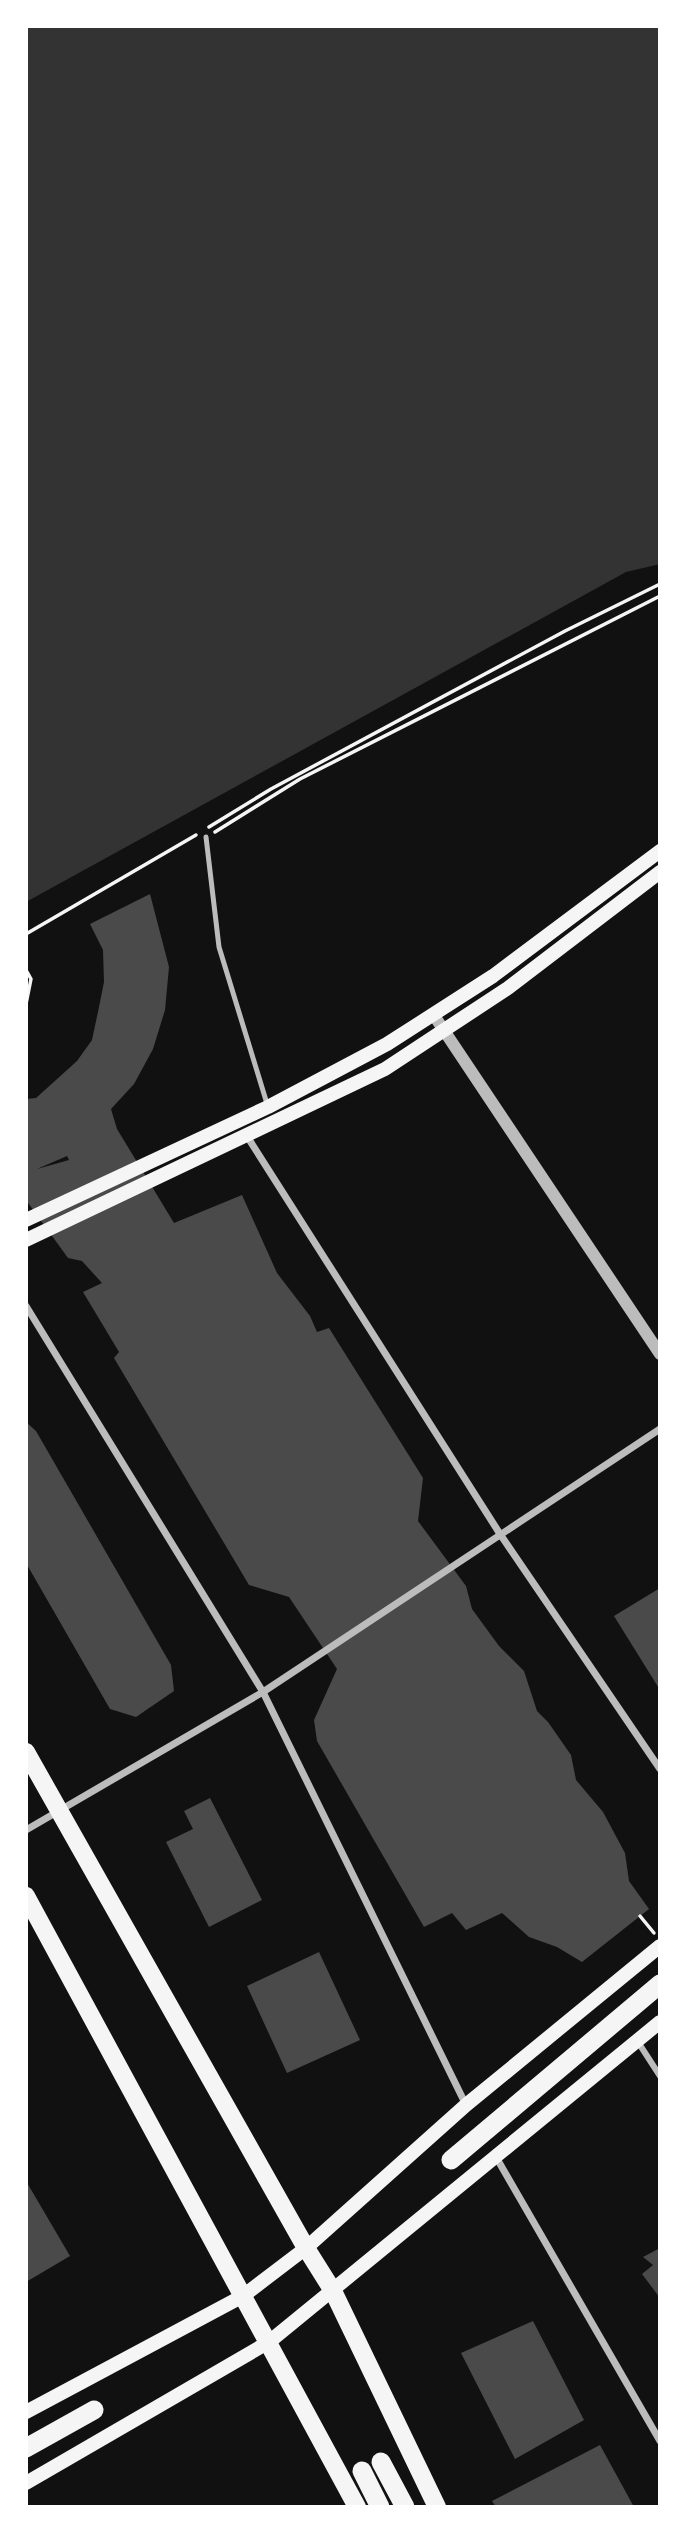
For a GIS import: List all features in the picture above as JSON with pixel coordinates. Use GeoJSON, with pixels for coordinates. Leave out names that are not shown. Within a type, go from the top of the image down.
{"type":"FeatureCollection","features":[{"type":"Feature","properties":{"kind":"highway"},"geometry":{"type":"LineString","coordinates":[[452,2160],[660,1984]]}},
{"type":"Feature","properties":{"kind":"highway"},"geometry":{"type":"LineString","coordinates":[[26,2448],[94,2410]]}},
{"type":"Feature","properties":{"kind":"highway"},"geometry":{"type":"LineString","coordinates":[[381,2462],[404,2507]]}},
{"type":"Feature","properties":{"kind":"highway"},"geometry":{"type":"LineString","coordinates":[[362,2472],[380,2507]]}},
{"type":"Feature","properties":{"kind":"main road"},"geometry":{"type":"LineString","coordinates":[[26,1220],[268,1107],[387,1044],[493,976],[660,851]]}},
{"type":"Feature","properties":{"kind":"main road"},"geometry":{"type":"LineString","coordinates":[[26,1240],[385,1069],[508,988],[660,872]]}},
{"type":"Feature","properties":{"kind":"main road"},"geometry":{"type":"LineString","coordinates":[[26,1752],[306,2248],[333,2291],[437,2507]]}},
{"type":"Feature","properties":{"kind":"main road"},"geometry":{"type":"LineString","coordinates":[[26,1896],[357,2507]]}},
{"type":"Feature","properties":{"kind":"main road"},"geometry":{"type":"LineString","coordinates":[[26,2412],[243,2296],[306,2248],[466,2105],[660,1943]]}},
{"type":"Feature","properties":{"kind":"main road"},"geometry":{"type":"LineString","coordinates":[[26,2483],[270,2342],[660,2022]]}},
{"type":"Feature","properties":{"kind":"street"},"geometry":{"type":"LineString","coordinates":[[433,1014],[660,1354]]}},
{"type":"Feature","properties":{"kind":"street"},"geometry":{"type":"LineString","coordinates":[[239,1119],[246,1135],[500,1534],[660,1769]]}},
{"type":"Feature","properties":{"kind":"street"},"geometry":{"type":"LineString","coordinates":[[26,1306],[263,1692],[466,2105]]}},
{"type":"Feature","properties":{"kind":"street"},"geometry":{"type":"LineString","coordinates":[[26,1830],[263,1692],[660,1429]]}},
{"type":"Feature","properties":{"kind":"street"},"geometry":{"type":"LineString","coordinates":[[637,2040],[660,2076]]}},
{"type":"Feature","properties":{"kind":"street"},"geometry":{"type":"LineString","coordinates":[[496,2157],[660,2441]]}},
{"type":"Feature","properties":{"kind":"lane"},"geometry":{"type":"LineString","coordinates":[[206,837],[219,947],[268,1107]]}},
{"type":"Feature","properties":{"kind":"path"},"geometry":{"type":"LineString","coordinates":[[208,827],[271,789],[565,631],[660,584]]}},
{"type":"Feature","properties":{"kind":"path"},"geometry":{"type":"LineString","coordinates":[[206,837],[300,779],[660,596]]}},
{"type":"Feature","properties":{"kind":"path"},"geometry":{"type":"LineString","coordinates":[[26,934],[198,834]]}},
{"type":"Feature","properties":{"kind":"path"},"geometry":{"type":"LineString","coordinates":[[26,970],[31,979],[26,1004]]}},
{"type":"Feature","properties":{"kind":"path"},"geometry":{"type":"LineString","coordinates":[[640,1916],[660,1943]]}},
{"type":"Feature","properties":{"kind":"shaded area"},"geometry":{"type":"Polygon","coordinates":[[[26,26],[660,26],[660,564],[626,572],[26,902],[26,26]]]}},
{"type":"Feature","properties":{"kind":"building"},"geometry":{"type":"Polygon","coordinates":[[[150,894],[169,967],[165,1010],[153,1049],[134,1084],[111,1109],[117,1129],[174,1223],[242,1195],[277,1273],[310,1316],[317,1332],[329,1328],[423,1478],[418,1521],[466,1586],[472,1609],[499,1646],[524,1671],[537,1711],[571,1755],[576,1780],[603,1812],[625,1853],[629,1881],[649,1909],[582,1962],[557,1947],[529,1937],[502,1913],[466,1930],[452,1913],[424,1927],[317,1741],[314,1720],[337,1669],[289,1597],[249,1585],[114,1358],[119,1352],[83,1292],[102,1283],[82,1261],[68,1258],[26,1200],[26,1099],[36,1098],[77,1061],[92,1040],[104,982],[103,950],[90,924],[150,894]],[[67,1156],[37,1169],[69,1160],[67,1156]]]}},
{"type":"Feature","properties":{"kind":"building"},"geometry":{"type":"Polygon","coordinates":[[[26,1422],[36,1431],[171,1665],[174,1691],[136,1717],[110,1709],[26,1563],[26,1422]]]}},
{"type":"Feature","properties":{"kind":"building"},"geometry":{"type":"Polygon","coordinates":[[[660,1588],[660,1690],[614,1616],[660,1588]]]}},
{"type":"Feature","properties":{"kind":"building"},"geometry":{"type":"Polygon","coordinates":[[[210,1798],[262,1900],[209,1927],[166,1842],[193,1829],[184,1811],[210,1798]]]}},
{"type":"Feature","properties":{"kind":"building"},"geometry":{"type":"Polygon","coordinates":[[[319,1952],[360,2040],[287,2073],[247,1986],[319,1952]]]}},
{"type":"Feature","properties":{"kind":"building"},"geometry":{"type":"Polygon","coordinates":[[[26,2181],[70,2256],[26,2282],[26,2181]]]}},
{"type":"Feature","properties":{"kind":"building"},"geometry":{"type":"Polygon","coordinates":[[[660,2248],[660,2298],[642,2274],[653,2265],[643,2257],[660,2248]]]}},
{"type":"Feature","properties":{"kind":"building"},"geometry":{"type":"Polygon","coordinates":[[[533,2321],[584,2420],[515,2459],[461,2353],[533,2321]]]}},
{"type":"Feature","properties":{"kind":"building"},"geometry":{"type":"Polygon","coordinates":[[[600,2445],[634,2507],[496,2507],[492,2501],[600,2445]]]}}]}
